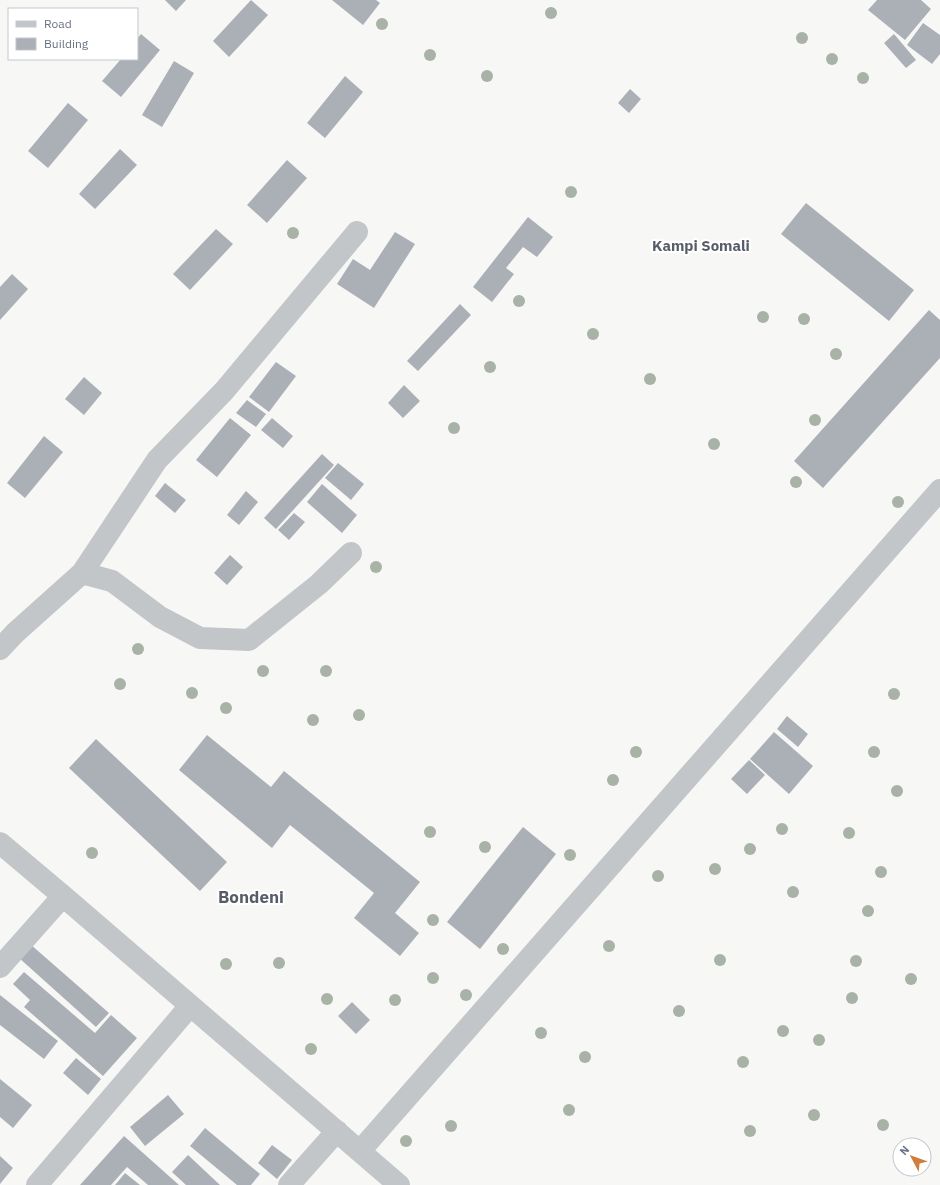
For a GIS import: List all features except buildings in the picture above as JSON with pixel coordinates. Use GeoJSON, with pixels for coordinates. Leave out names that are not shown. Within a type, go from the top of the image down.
{"type":"FeatureCollection","features":[{"type":"Feature","properties":{"kind":"street"},"geometry":{"type":"LineString","coordinates":[[0,649],[15,632],[82,573],[157,460],[224,391],[357,232]]}},
{"type":"Feature","properties":{"kind":"street"},"geometry":{"type":"LineString","coordinates":[[360,1151],[940,490]]}},
{"type":"Feature","properties":{"kind":"street"},"geometry":{"type":"LineString","coordinates":[[82,573],[112,581],[160,617],[200,638],[249,640],[319,584],[351,553]]}},
{"type":"Feature","properties":{"kind":"street"},"geometry":{"type":"LineString","coordinates":[[0,843],[337,1131],[398,1185]]}},
{"type":"Feature","properties":{"kind":"street"},"geometry":{"type":"LineString","coordinates":[[0,967],[63,896]]}},
{"type":"Feature","properties":{"kind":"street"},"geometry":{"type":"LineString","coordinates":[[37,1185],[190,1006]]}},
{"type":"Feature","properties":{"kind":"street"},"geometry":{"type":"LineString","coordinates":[[289,1185],[337,1131]]}},
{"type":"Feature","properties":{"kind":"district","name":"Kampi Somali"},"geometry":{"type":"Point","coordinates":[701,246]}},
{"type":"Feature","properties":{"kind":"district","name":"Bondeni"},"geometry":{"type":"Point","coordinates":[251,897]}}]}
